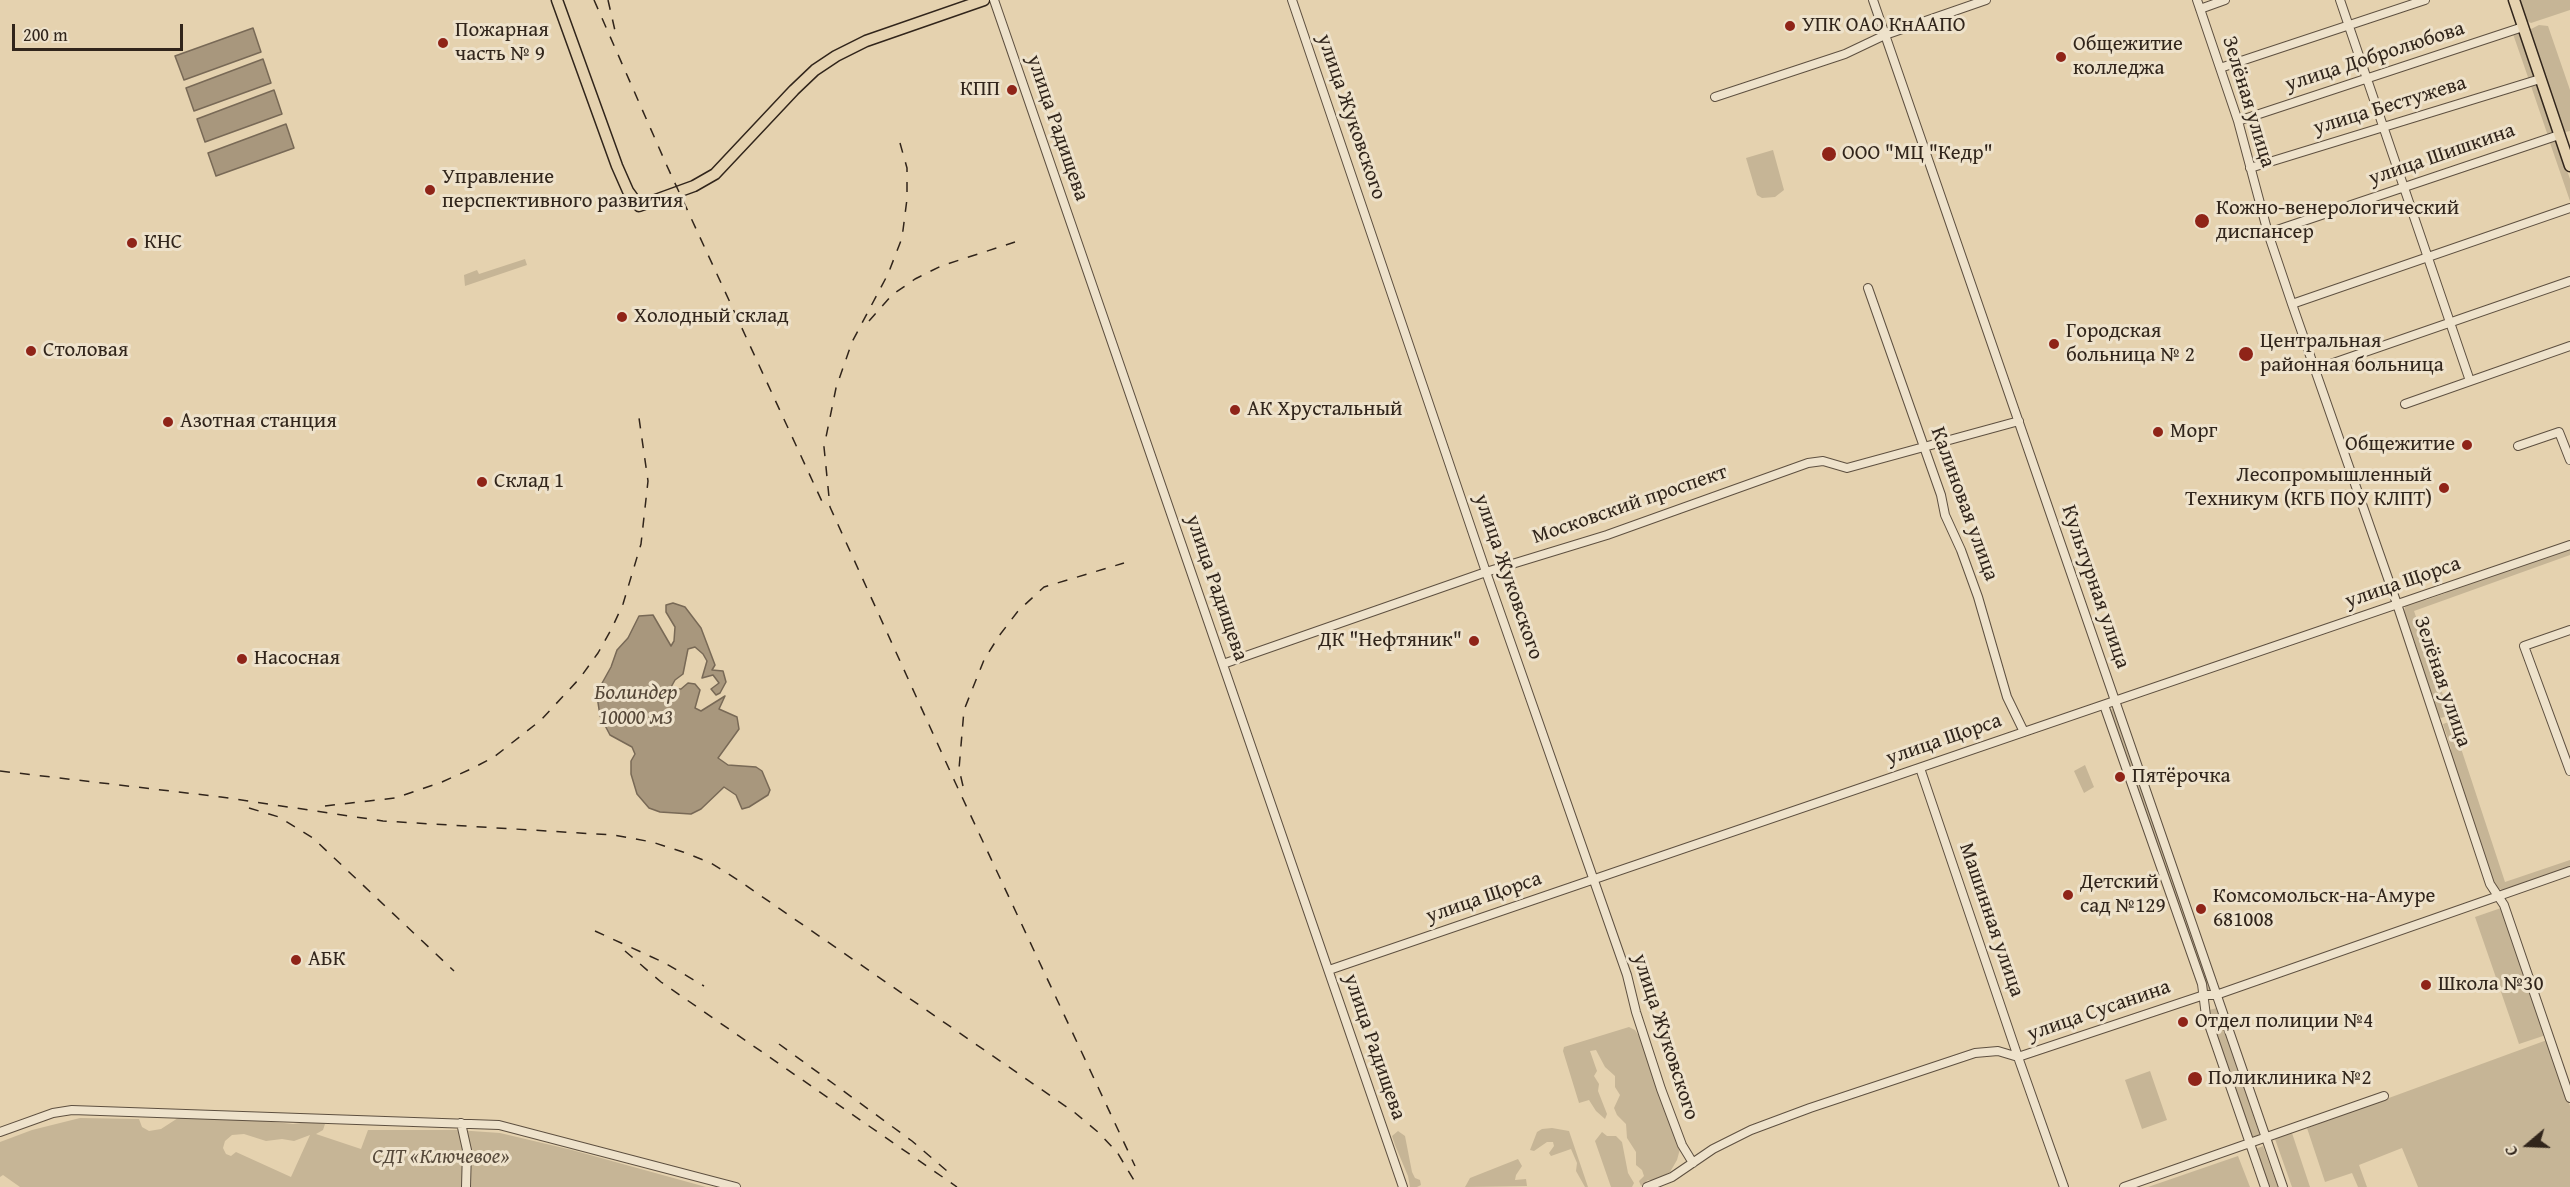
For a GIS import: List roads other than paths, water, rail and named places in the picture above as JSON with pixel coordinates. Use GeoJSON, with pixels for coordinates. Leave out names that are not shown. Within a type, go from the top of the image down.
{"type":"FeatureCollection","features":[{"type":"Feature","properties":{"kind":"main road"},"geometry":{"type":"LineString","coordinates":[[557,0],[617,166],[628,191],[639,206],[694,186],[716,174],[794,90],[815,70],[836,56],[891,32],[984,0]]}},
{"type":"Feature","properties":{"kind":"main road"},"geometry":{"type":"LineString","coordinates":[[2514,0],[2570,166]]}},
{"type":"Feature","properties":{"kind":"street","name":"улица Радищева"},"geometry":{"type":"LineString","coordinates":[[994,0],[1403,1187]]}},
{"type":"Feature","properties":{"kind":"street","name":"улица Жуковского"},"geometry":{"type":"LineString","coordinates":[[1292,0],[1486,572],[1627,975],[1636,1012],[1661,1089],[1682,1145],[1693,1163]]}},
{"type":"Feature","properties":{"kind":"street","name":"Культурная улица"},"geometry":{"type":"LineString","coordinates":[[1873,0],[2283,1187]]}},
{"type":"Feature","properties":{"kind":"street"},"geometry":{"type":"LineString","coordinates":[[1715,97],[1845,54],[1886,35],[1986,0]]}},
{"type":"Feature","properties":{"kind":"street"},"geometry":{"type":"LineString","coordinates":[[2198,4],[2225,0]]}},
{"type":"Feature","properties":{"kind":"street"},"geometry":{"type":"LineString","coordinates":[[2340,0],[2365,79],[2452,323],[2470,381]]}},
{"type":"Feature","properties":{"kind":"street"},"geometry":{"type":"LineString","coordinates":[[2220,68],[2425,0]]}},
{"type":"Feature","properties":{"kind":"street","name":"Зелёная улица"},"geometry":{"type":"LineString","coordinates":[[2198,4],[2238,121],[2268,233],[2292,304],[2397,604],[2490,884],[2504,905],[2570,1098]]}},
{"type":"Feature","properties":{"kind":"street","name":"улица Добролюбова"},"geometry":{"type":"LineString","coordinates":[[2238,121],[2523,27]]}},
{"type":"Feature","properties":{"kind":"street","name":"улица Бестужева"},"geometry":{"type":"LineString","coordinates":[[2250,168],[2540,79]]}},
{"type":"Feature","properties":{"kind":"street","name":"улица Шишкина"},"geometry":{"type":"LineString","coordinates":[[2268,233],[2559,135]]}},
{"type":"Feature","properties":{"kind":"street"},"geometry":{"type":"LineString","coordinates":[[2292,304],[2570,208]]}},
{"type":"Feature","properties":{"kind":"street"},"geometry":{"type":"LineString","coordinates":[[2316,369],[2570,281]]}},
{"type":"Feature","properties":{"kind":"street","name":"Калиновая улица"},"geometry":{"type":"LineString","coordinates":[[1868,288],[1941,495],[1945,515],[1978,597],[2007,696],[2024,732]]}},
{"type":"Feature","properties":{"kind":"street"},"geometry":{"type":"LineString","coordinates":[[2405,404],[2570,346]]}},
{"type":"Feature","properties":{"kind":"street","name":"Московский проспект"},"geometry":{"type":"LineString","coordinates":[[1223,664],[1486,572],[1607,535],[1808,463],[1823,461],[1847,468],[2019,421]]}},
{"type":"Feature","properties":{"kind":"street"},"geometry":{"type":"LineString","coordinates":[[2518,446],[2559,432],[2570,460]]}},
{"type":"Feature","properties":{"kind":"street","name":"улица Щорса"},"geometry":{"type":"LineString","coordinates":[[1329,970],[2570,545]]}},
{"type":"Feature","properties":{"kind":"street"},"geometry":{"type":"LineString","coordinates":[[2569,770],[2524,646],[2570,630]]}},
{"type":"Feature","properties":{"kind":"street"},"geometry":{"type":"LineString","coordinates":[[2104,705],[2202,984],[2206,1016],[2265,1187]]}},
{"type":"Feature","properties":{"kind":"street","name":"Машинная улица"},"geometry":{"type":"LineString","coordinates":[[1920,768],[2064,1187]]}},
{"type":"Feature","properties":{"kind":"street","name":"улица Сусанина"},"geometry":{"type":"LineString","coordinates":[[1647,1187],[1672,1177],[1713,1149],[1751,1130],[1975,1053],[1998,1051],[2018,1057],[2204,995],[2216,995],[2570,871]]}},
{"type":"Feature","properties":{"kind":"street"},"geometry":{"type":"LineString","coordinates":[[2124,1187],[2384,1096]]}},
{"type":"Feature","properties":{"kind":"street"},"geometry":{"type":"LineString","coordinates":[[0,1132],[53,1113],[72,1110],[418,1124],[499,1125],[736,1187]]}},
{"type":"Feature","properties":{"kind":"street"},"geometry":{"type":"LineString","coordinates":[[461,1123],[466,1149],[466,1187]]}},
{"type":"Feature","properties":{"kind":"street"},"geometry":{"type":"LineString","coordinates":[[1672,1177],[1675,1187]]}},
{"type":"Feature","properties":{"kind":"water"},"geometry":{"type":"Polygon","coordinates":[[[253,28],[261,52],[184,80],[175,56],[253,28]]]}},
{"type":"Feature","properties":{"kind":"water"},"geometry":{"type":"Polygon","coordinates":[[[263,59],[271,83],[194,111],[186,88],[263,59]]]}},
{"type":"Feature","properties":{"kind":"water"},"geometry":{"type":"Polygon","coordinates":[[[274,90],[282,114],[205,142],[197,119],[274,90]]]}},
{"type":"Feature","properties":{"kind":"water"},"geometry":{"type":"Polygon","coordinates":[[[286,124],[294,148],[216,176],[208,153],[286,124]]]}},
{"type":"Feature","properties":{"kind":"water","name":"Болиндер 10000 м3"},"geometry":{"type":"Polygon","coordinates":[[[673,603],[685,607],[701,628],[715,665],[712,670],[723,671],[726,682],[720,693],[716,695],[711,689],[719,683],[713,675],[702,678],[707,661],[695,647],[688,649],[683,674],[675,680],[670,689],[681,689],[688,683],[695,684],[700,690],[695,708],[701,711],[725,696],[719,709],[737,717],[739,729],[718,758],[728,765],[756,767],[762,771],[770,790],[768,795],[749,807],[742,809],[736,795],[724,787],[701,809],[691,814],[660,812],[649,808],[637,794],[631,774],[631,761],[635,754],[632,747],[610,735],[600,716],[597,696],[601,685],[617,650],[628,638],[639,616],[653,615],[671,646],[674,641],[675,627],[666,612],[666,605],[673,603]]]}},
{"type":"Feature","properties":{"kind":"railway"},"geometry":{"type":"LineString","coordinates":[[594,0],[667,166],[825,508]]}},
{"type":"Feature","properties":{"kind":"railway"},"geometry":{"type":"LineString","coordinates":[[608,0],[616,35]]}},
{"type":"Feature","properties":{"kind":"railway"},"geometry":{"type":"LineString","coordinates":[[900,143],[907,168],[907,199],[902,238],[888,274],[852,342],[836,388],[824,447],[830,507],[955,782],[1135,1166]]}},
{"type":"Feature","properties":{"kind":"railway"},"geometry":{"type":"LineString","coordinates":[[869,321],[892,295],[915,279],[941,266],[1015,242]]}},
{"type":"Feature","properties":{"kind":"railway"},"geometry":{"type":"LineString","coordinates":[[325,806],[395,798],[442,782],[473,768],[494,757],[541,720],[580,678],[598,653],[623,604],[641,544],[648,481],[639,418]]}},
{"type":"Feature","properties":{"kind":"railway"},"geometry":{"type":"LineString","coordinates":[[963,786],[959,769],[964,710],[984,660],[999,636],[1018,611],[1044,587],[1124,563]]}},
{"type":"Feature","properties":{"kind":"railway"},"geometry":{"type":"LineString","coordinates":[[0,771],[221,797],[383,821],[613,835],[652,842],[683,852],[711,863],[738,880],[1074,1112],[1117,1152],[1138,1187]]}},
{"type":"Feature","properties":{"kind":"railway"},"geometry":{"type":"LineString","coordinates":[[249,808],[279,817],[313,838],[454,971]]}},
{"type":"Feature","properties":{"kind":"railway"},"geometry":{"type":"LineString","coordinates":[[595,931],[665,963],[704,986]]}},
{"type":"Feature","properties":{"kind":"railway"},"geometry":{"type":"LineString","coordinates":[[625,951],[661,982],[957,1187]]}},
{"type":"Feature","properties":{"kind":"railway"},"geometry":{"type":"LineString","coordinates":[[779,1044],[912,1141],[947,1171]]}},
{"type":"Feature","properties":{"kind":"place","name":"УПК ОАО КнААПО"},"geometry":{"type":"Point","coordinates":[1790,26]}},
{"type":"Feature","properties":{"kind":"place","name":"Пожарная часть № 9"},"geometry":{"type":"Point","coordinates":[443,43]}},
{"type":"Feature","properties":{"kind":"place","name":"Общежитие колледжа"},"geometry":{"type":"Point","coordinates":[2061,57]}},
{"type":"Feature","properties":{"kind":"place","name":"КПП"},"geometry":{"type":"Point","coordinates":[1012,90]}},
{"type":"Feature","properties":{"kind":"place","name":"ООО \"МЦ \"Кедр\""},"geometry":{"type":"Point","coordinates":[1829,154]}},
{"type":"Feature","properties":{"kind":"place","name":"Управление перспективного развития"},"geometry":{"type":"Point","coordinates":[430,190]}},
{"type":"Feature","properties":{"kind":"place","name":"Кожно-венерологический диспансер"},"geometry":{"type":"Point","coordinates":[2202,221]}},
{"type":"Feature","properties":{"kind":"place","name":"КНС"},"geometry":{"type":"Point","coordinates":[132,243]}},
{"type":"Feature","properties":{"kind":"place","name":"Холодный склад"},"geometry":{"type":"Point","coordinates":[622,317]}},
{"type":"Feature","properties":{"kind":"place","name":"Городская больница № 2"},"geometry":{"type":"Point","coordinates":[2054,344]}},
{"type":"Feature","properties":{"kind":"place","name":"Столовая"},"geometry":{"type":"Point","coordinates":[31,351]}},
{"type":"Feature","properties":{"kind":"place","name":"Центральная районная больница"},"geometry":{"type":"Point","coordinates":[2246,354]}},
{"type":"Feature","properties":{"kind":"place","name":"АК Хрустальный"},"geometry":{"type":"Point","coordinates":[1235,410]}},
{"type":"Feature","properties":{"kind":"place","name":"Азотная станция"},"geometry":{"type":"Point","coordinates":[168,422]}},
{"type":"Feature","properties":{"kind":"place","name":"Морг"},"geometry":{"type":"Point","coordinates":[2158,432]}},
{"type":"Feature","properties":{"kind":"place","name":"Общежитие"},"geometry":{"type":"Point","coordinates":[2467,445]}},
{"type":"Feature","properties":{"kind":"place","name":"Склад 1"},"geometry":{"type":"Point","coordinates":[482,482]}},
{"type":"Feature","properties":{"kind":"place","name":"Лесопромышленный Техникум (КГБ ПОУ КЛПТ)"},"geometry":{"type":"Point","coordinates":[2444,488]}},
{"type":"Feature","properties":{"kind":"place","name":"ДК \"Нефтяник\""},"geometry":{"type":"Point","coordinates":[1474,641]}},
{"type":"Feature","properties":{"kind":"place","name":"Насосная"},"geometry":{"type":"Point","coordinates":[242,659]}},
{"type":"Feature","properties":{"kind":"place","name":"Пятёрочка"},"geometry":{"type":"Point","coordinates":[2120,777]}},
{"type":"Feature","properties":{"kind":"place","name":"Детский сад №129"},"geometry":{"type":"Point","coordinates":[2068,895]}},
{"type":"Feature","properties":{"kind":"place","name":"Комсомольск-на-Амуре 681008"},"geometry":{"type":"Point","coordinates":[2201,909]}},
{"type":"Feature","properties":{"kind":"place","name":"АБК"},"geometry":{"type":"Point","coordinates":[296,960]}},
{"type":"Feature","properties":{"kind":"place","name":"Школа №30"},"geometry":{"type":"Point","coordinates":[2426,985]}},
{"type":"Feature","properties":{"kind":"place","name":"Отдел полиции №4"},"geometry":{"type":"Point","coordinates":[2183,1022]}},
{"type":"Feature","properties":{"kind":"place","name":"Поликлиника №2"},"geometry":{"type":"Point","coordinates":[2195,1079]}},
{"type":"Feature","properties":{"kind":"park label","name":"СДТ «Ключевое»"},"geometry":{"type":"Point","coordinates":[441,1158]}}]}
